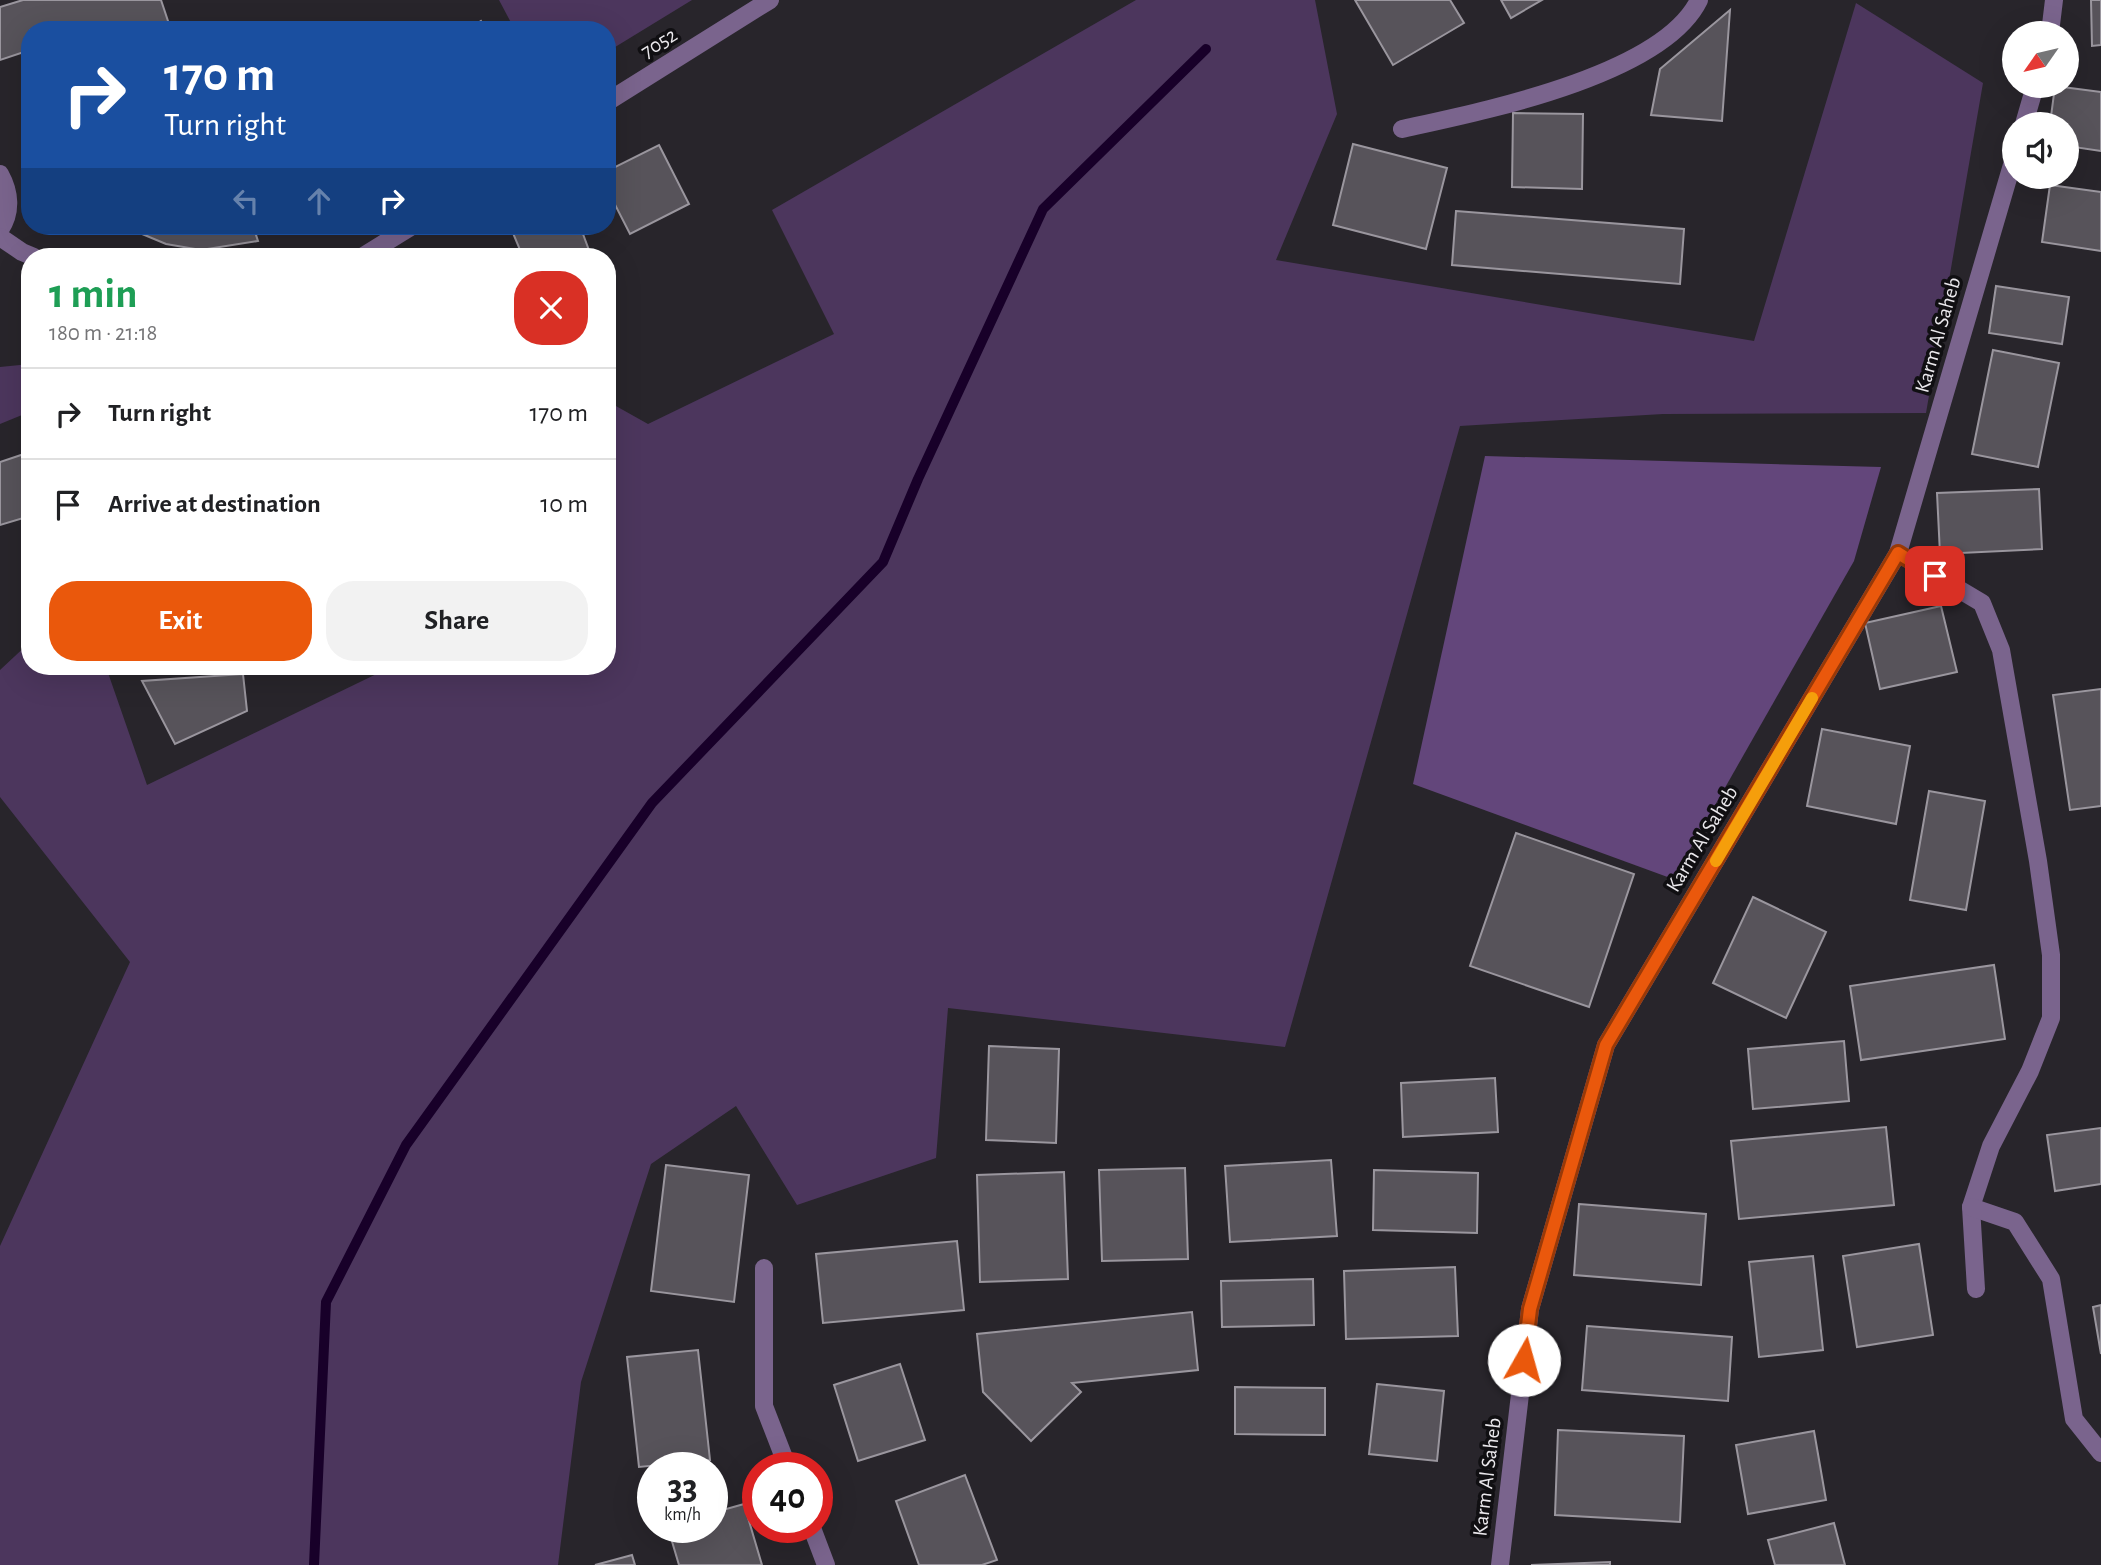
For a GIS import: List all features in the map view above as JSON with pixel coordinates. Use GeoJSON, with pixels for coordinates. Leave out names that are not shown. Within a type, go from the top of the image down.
{"type":"FeatureCollection","features":[{"type":"Feature","properties":{"kind":"street","name":"7052"},"geometry":{"type":"LineString","coordinates":[[616,96],[769,0]]}},
{"type":"Feature","properties":{"kind":"street"},"geometry":{"type":"LineString","coordinates":[[1402,129],[1517,103],[1611,67],[1647,51],[1679,28],[1699,0]]}},
{"type":"Feature","properties":{"kind":"street"},"geometry":{"type":"LineString","coordinates":[[2051,21],[2054,0]]}},
{"type":"Feature","properties":{"kind":"street"},"geometry":{"type":"LineString","coordinates":[[0,174],[7,187],[9,205],[6,220],[0,230]]}},
{"type":"Feature","properties":{"kind":"street","name":"Karm Al Saheb"},"geometry":{"type":"LineString","coordinates":[[1500,1565],[1530,1309],[1606,1045],[1898,553],[2005,189]]}},
{"type":"Feature","properties":{"kind":"street"},"geometry":{"type":"LineString","coordinates":[[377,248],[397,235]]}},
{"type":"Feature","properties":{"kind":"street"},"geometry":{"type":"LineString","coordinates":[[0,237],[21,251]]}},
{"type":"Feature","properties":{"kind":"street"},"geometry":{"type":"LineString","coordinates":[[1898,553],[1982,603],[2001,650],[2038,861],[2051,955],[2051,1018],[2030,1072],[1991,1146],[1971,1207],[1976,1289]]}},
{"type":"Feature","properties":{"kind":"street"},"geometry":{"type":"LineString","coordinates":[[1971,1207],[2015,1222],[2050,1279],[2074,1419],[2101,1453]]}},
{"type":"Feature","properties":{"kind":"street"},"geometry":{"type":"LineString","coordinates":[[764,1268],[764,1406],[782,1452]]}},
{"type":"Feature","properties":{"kind":"street"},"geometry":{"type":"LineString","coordinates":[[818,1543],[826,1565]]}},
{"type":"Feature","properties":{"kind":"shaded area"},"geometry":{"type":"Polygon","coordinates":[[[499,0],[692,0],[616,46],[616,21],[510,21],[499,0]]]}},
{"type":"Feature","properties":{"kind":"shaded area"},"geometry":{"type":"Polygon","coordinates":[[[1136,0],[1315,0],[1337,114],[1276,260],[1754,341],[1856,3],[1983,83],[1926,413],[1663,414],[1460,426],[1285,1047],[948,1008],[936,1158],[797,1205],[736,1106],[651,1164],[581,1382],[558,1565],[0,1565],[0,1246],[130,962],[0,797],[0,670],[21,650],[21,675],[109,675],[147,785],[374,675],[616,675],[616,406],[648,424],[834,334],[772,210],[1136,0]]]}},
{"type":"Feature","properties":{"kind":"shaded area"},"geometry":{"type":"Polygon","coordinates":[[[21,365],[21,415],[0,424],[0,367],[21,365]]]}},
{"type":"Feature","properties":{"kind":"shaded area"},"geometry":{"type":"Polygon","coordinates":[[[1485,456],[1881,467],[1854,561],[1673,879],[1413,784],[1485,456]]]}},
{"type":"Feature","properties":{"kind":"building"},"geometry":{"type":"Polygon","coordinates":[[[23,0],[161,0],[168,21],[21,21],[21,53],[0,60],[0,7],[23,0]]]}},
{"type":"Feature","properties":{"kind":"building"},"geometry":{"type":"Polygon","coordinates":[[[1355,0],[1450,0],[1464,23],[1393,65],[1355,0]]]}},
{"type":"Feature","properties":{"kind":"building"},"geometry":{"type":"Polygon","coordinates":[[[1501,0],[1542,0],[1511,18],[1501,0]]]}},
{"type":"Feature","properties":{"kind":"building"},"geometry":{"type":"Polygon","coordinates":[[[2091,0],[2101,0],[2101,45],[2092,46],[2091,0]]]}},
{"type":"Feature","properties":{"kind":"building"},"geometry":{"type":"Polygon","coordinates":[[[1730,10],[1722,121],[1651,115],[1660,69],[1730,10]]]}},
{"type":"Feature","properties":{"kind":"building"},"geometry":{"type":"Polygon","coordinates":[[[2079,89],[2101,92],[2101,151],[2079,148],[2079,112],[2052,112],[2053,98],[2079,98],[2079,89]]]}},
{"type":"Feature","properties":{"kind":"building"},"geometry":{"type":"Polygon","coordinates":[[[1513,113],[1583,114],[1582,189],[1512,187],[1513,113]]]}},
{"type":"Feature","properties":{"kind":"building"},"geometry":{"type":"Polygon","coordinates":[[[1353,144],[1447,168],[1426,249],[1333,225],[1353,144]]]}},
{"type":"Feature","properties":{"kind":"building"},"geometry":{"type":"Polygon","coordinates":[[[659,145],[689,204],[630,234],[616,207],[616,166],[659,145]]]}},
{"type":"Feature","properties":{"kind":"building"},"geometry":{"type":"Polygon","coordinates":[[[2049,189],[2101,192],[2101,251],[2042,242],[2049,189]]]}},
{"type":"Feature","properties":{"kind":"building"},"geometry":{"type":"Polygon","coordinates":[[[1456,211],[1684,229],[1680,284],[1452,265],[1456,211]]]}},
{"type":"Feature","properties":{"kind":"building"},"geometry":{"type":"Polygon","coordinates":[[[144,235],[256,235],[258,241],[214,248],[166,244],[144,235]]]}},
{"type":"Feature","properties":{"kind":"building"},"geometry":{"type":"Polygon","coordinates":[[[514,235],[583,235],[588,248],[519,248],[514,235]]]}},
{"type":"Feature","properties":{"kind":"building"},"geometry":{"type":"Polygon","coordinates":[[[1996,286],[2069,297],[2062,344],[1989,333],[1996,286]]]}},
{"type":"Feature","properties":{"kind":"building"},"geometry":{"type":"Polygon","coordinates":[[[1993,350],[2059,363],[2038,467],[1972,454],[1993,350]]]}},
{"type":"Feature","properties":{"kind":"building"},"geometry":{"type":"Polygon","coordinates":[[[21,455],[21,519],[0,525],[0,462],[21,455]]]}},
{"type":"Feature","properties":{"kind":"building"},"geometry":{"type":"Polygon","coordinates":[[[2039,489],[2042,549],[1940,554],[1937,493],[2039,489]]]}},
{"type":"Feature","properties":{"kind":"building"},"geometry":{"type":"Polygon","coordinates":[[[1941,606],[1957,672],[1880,689],[1865,623],[1941,606]]]}},
{"type":"Feature","properties":{"kind":"building"},"geometry":{"type":"Polygon","coordinates":[[[243,675],[247,711],[175,744],[142,681],[243,675]]]}},
{"type":"Feature","properties":{"kind":"building"},"geometry":{"type":"Polygon","coordinates":[[[2101,689],[2101,806],[2070,810],[2053,695],[2101,689]]]}},
{"type":"Feature","properties":{"kind":"building"},"geometry":{"type":"Polygon","coordinates":[[[1822,729],[1910,746],[1896,824],[1807,806],[1822,729]]]}},
{"type":"Feature","properties":{"kind":"building"},"geometry":{"type":"Polygon","coordinates":[[[1929,791],[1985,801],[1966,910],[1910,900],[1929,791]]]}},
{"type":"Feature","properties":{"kind":"building"},"geometry":{"type":"Polygon","coordinates":[[[1516,833],[1634,874],[1589,1007],[1470,966],[1516,833]]]}},
{"type":"Feature","properties":{"kind":"building"},"geometry":{"type":"Polygon","coordinates":[[[1753,897],[1826,932],[1786,1018],[1713,983],[1753,897]]]}},
{"type":"Feature","properties":{"kind":"building"},"geometry":{"type":"Polygon","coordinates":[[[1994,965],[2005,1039],[1861,1060],[1850,986],[1994,965]]]}},
{"type":"Feature","properties":{"kind":"building"},"geometry":{"type":"Polygon","coordinates":[[[1844,1041],[1849,1101],[1753,1109],[1748,1049],[1844,1041]]]}},
{"type":"Feature","properties":{"kind":"building"},"geometry":{"type":"Polygon","coordinates":[[[989,1046],[1059,1049],[1056,1143],[986,1140],[989,1046]]]}},
{"type":"Feature","properties":{"kind":"building"},"geometry":{"type":"Polygon","coordinates":[[[1495,1078],[1498,1132],[1403,1137],[1401,1083],[1495,1078]]]}},
{"type":"Feature","properties":{"kind":"building"},"geometry":{"type":"Polygon","coordinates":[[[1886,1127],[1894,1205],[1739,1219],[1731,1141],[1886,1127]]]}},
{"type":"Feature","properties":{"kind":"building"},"geometry":{"type":"Polygon","coordinates":[[[2101,1128],[2101,1184],[2055,1191],[2047,1135],[2101,1128]]]}},
{"type":"Feature","properties":{"kind":"building"},"geometry":{"type":"Polygon","coordinates":[[[1331,1160],[1337,1236],[1230,1242],[1225,1166],[1331,1160]]]}},
{"type":"Feature","properties":{"kind":"building"},"geometry":{"type":"Polygon","coordinates":[[[666,1165],[749,1175],[734,1302],[651,1291],[666,1165]]]}},
{"type":"Feature","properties":{"kind":"building"},"geometry":{"type":"Polygon","coordinates":[[[1185,1168],[1188,1259],[1102,1261],[1099,1170],[1185,1168]]]}},
{"type":"Feature","properties":{"kind":"building"},"geometry":{"type":"Polygon","coordinates":[[[1374,1170],[1478,1173],[1477,1233],[1373,1230],[1374,1170]]]}},
{"type":"Feature","properties":{"kind":"building"},"geometry":{"type":"Polygon","coordinates":[[[1064,1172],[1068,1279],[980,1282],[977,1175],[1064,1172]]]}},
{"type":"Feature","properties":{"kind":"building"},"geometry":{"type":"Polygon","coordinates":[[[1579,1204],[1706,1214],[1701,1285],[1574,1275],[1579,1204]]]}},
{"type":"Feature","properties":{"kind":"building"},"geometry":{"type":"Polygon","coordinates":[[[957,1241],[964,1310],[823,1323],[816,1254],[957,1241]]]}},
{"type":"Feature","properties":{"kind":"building"},"geometry":{"type":"Polygon","coordinates":[[[1919,1244],[1933,1335],[1857,1347],[1843,1256],[1919,1244]]]}},
{"type":"Feature","properties":{"kind":"building"},"geometry":{"type":"Polygon","coordinates":[[[1813,1256],[1823,1350],[1759,1357],[1749,1262],[1813,1256]]]}},
{"type":"Feature","properties":{"kind":"building"},"geometry":{"type":"Polygon","coordinates":[[[1455,1267],[1458,1336],[1346,1339],[1344,1271],[1455,1267]]]}},
{"type":"Feature","properties":{"kind":"building"},"geometry":{"type":"Polygon","coordinates":[[[1313,1279],[1314,1325],[1222,1327],[1221,1281],[1313,1279]]]}},
{"type":"Feature","properties":{"kind":"building"},"geometry":{"type":"Polygon","coordinates":[[[2101,1305],[2101,1354],[2093,1307],[2101,1305]]]}},
{"type":"Feature","properties":{"kind":"building"},"geometry":{"type":"Polygon","coordinates":[[[1192,1312],[1198,1370],[1072,1383],[1081,1392],[1031,1441],[983,1392],[977,1334],[1192,1312]]]}},
{"type":"Feature","properties":{"kind":"building"},"geometry":{"type":"Polygon","coordinates":[[[1587,1326],[1732,1337],[1728,1401],[1582,1390],[1587,1326]]]}},
{"type":"Feature","properties":{"kind":"building"},"geometry":{"type":"Polygon","coordinates":[[[698,1350],[709,1452],[637,1452],[627,1357],[698,1350]]]}},
{"type":"Feature","properties":{"kind":"building"},"geometry":{"type":"Polygon","coordinates":[[[900,1364],[925,1440],[858,1461],[834,1385],[900,1364]]]}},
{"type":"Feature","properties":{"kind":"building"},"geometry":{"type":"Polygon","coordinates":[[[1377,1384],[1444,1391],[1437,1461],[1369,1454],[1377,1384]]]}},
{"type":"Feature","properties":{"kind":"building"},"geometry":{"type":"Polygon","coordinates":[[[1235,1387],[1325,1388],[1325,1435],[1235,1434],[1235,1387]]]}},
{"type":"Feature","properties":{"kind":"building"},"geometry":{"type":"Polygon","coordinates":[[[1558,1430],[1684,1436],[1680,1522],[1555,1515],[1558,1430]]]}},
{"type":"Feature","properties":{"kind":"building"},"geometry":{"type":"Polygon","coordinates":[[[1814,1431],[1826,1500],[1748,1514],[1736,1445],[1814,1431]]]}},
{"type":"Feature","properties":{"kind":"building"},"geometry":{"type":"Polygon","coordinates":[[[965,1475],[997,1560],[982,1565],[919,1565],[896,1501],[965,1475]]]}},
{"type":"Feature","properties":{"kind":"building"},"geometry":{"type":"Polygon","coordinates":[[[742,1505],[742,1543],[756,1543],[762,1565],[679,1565],[672,1543],[728,1543],[728,1508],[742,1505]]]}},
{"type":"Feature","properties":{"kind":"building"},"geometry":{"type":"Polygon","coordinates":[[[1834,1523],[1845,1565],[1775,1565],[1768,1540],[1834,1523]]]}},
{"type":"Feature","properties":{"kind":"building"},"geometry":{"type":"Polygon","coordinates":[[[632,1555],[635,1565],[595,1565],[632,1555]]]}},
{"type":"Feature","properties":{"kind":"building"},"geometry":{"type":"Polygon","coordinates":[[[1610,1562],[1610,1565],[1531,1565],[1610,1562]]]}},
{"type":"Feature","properties":{"kind":"waterway"},"geometry":{"type":"LineString","coordinates":[[314,1565],[326,1302],[406,1145],[652,803],[883,562],[918,479],[1043,209],[1206,49]]}},
{"type":"Feature","properties":{"kind":"slow traffic"},"geometry":{"type":"LineString","coordinates":[[1716,861],[1812,698]]}},
{"type":"Feature","properties":{"kind":"route"},"geometry":{"type":"LineString","coordinates":[[1524,1360],[1530,1309],[1606,1045],[1898,553],[1935,576]]}}]}
